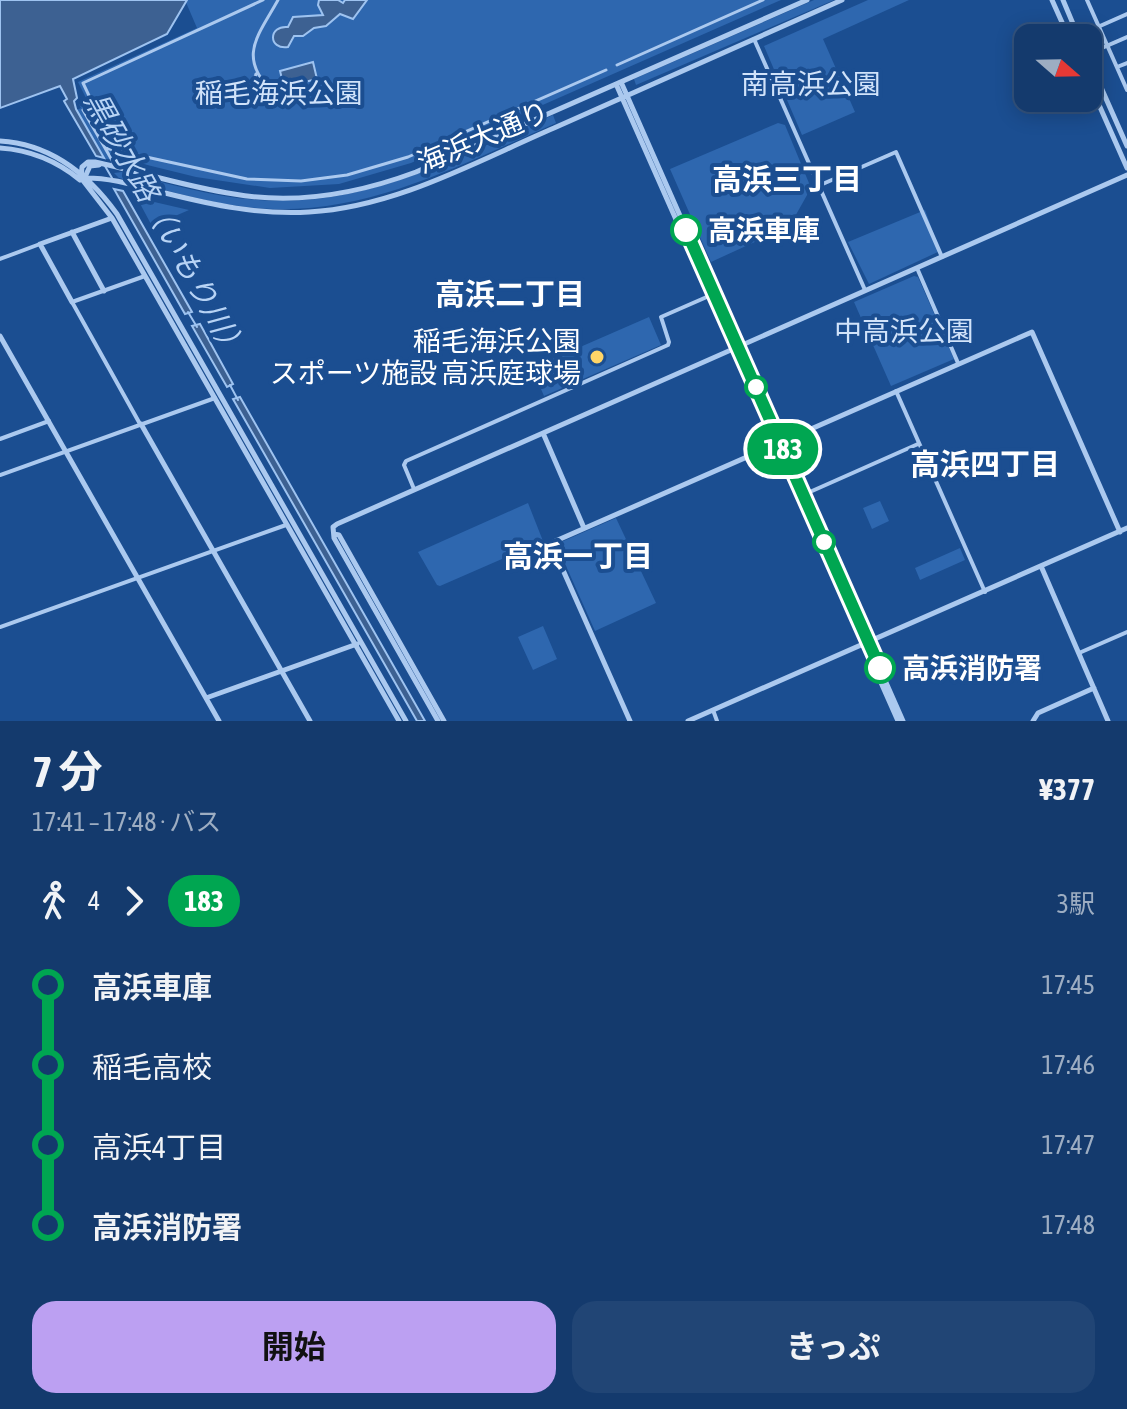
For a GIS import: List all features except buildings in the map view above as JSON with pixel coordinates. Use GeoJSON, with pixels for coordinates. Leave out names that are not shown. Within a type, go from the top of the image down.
{"type":"FeatureCollection","features":[{"type":"Feature","properties":{"kind":"street"},"geometry":{"type":"LineString","coordinates":[[113,162],[83,110],[86,109],[84,105],[92,102],[83,83],[263,0]]}},
{"type":"Feature","properties":{"kind":"street"},"geometry":{"type":"LineString","coordinates":[[251,90],[256,74],[254,45],[258,30],[278,0]]}},
{"type":"Feature","properties":{"kind":"street"},"geometry":{"type":"LineString","coordinates":[[617,65],[763,0]]}},
{"type":"Feature","properties":{"kind":"street","name":"海浜大通り"},"geometry":{"type":"LineString","coordinates":[[181,183],[269,198],[346,193],[416,172],[807,0]]}},
{"type":"Feature","properties":{"kind":"street","name":"海浜大通り"},"geometry":{"type":"LineString","coordinates":[[81,177],[119,182],[226,208],[281,213],[328,210],[371,202],[407,191],[842,0]]}},
{"type":"Feature","properties":{"kind":"street"},"geometry":{"type":"LineString","coordinates":[[1052,0],[1063,24]]}},
{"type":"Feature","properties":{"kind":"street"},"geometry":{"type":"LineString","coordinates":[[1063,0],[1073,24]]}},
{"type":"Feature","properties":{"kind":"street"},"geometry":{"type":"LineString","coordinates":[[1098,24],[1088,2],[1099,0]]}},
{"type":"Feature","properties":{"kind":"street"},"geometry":{"type":"LineString","coordinates":[[1102,25],[1127,14]]}},
{"type":"Feature","properties":{"kind":"street"},"geometry":{"type":"LineString","coordinates":[[1102,33],[1126,87]]}},
{"type":"Feature","properties":{"kind":"street"},"geometry":{"type":"LineString","coordinates":[[1102,48],[1127,37]]}},
{"type":"Feature","properties":{"kind":"street"},"geometry":{"type":"LineString","coordinates":[[754,39],[865,290]]}},
{"type":"Feature","properties":{"kind":"street"},"geometry":{"type":"LineString","coordinates":[[1117,67],[1127,63]]}},
{"type":"Feature","properties":{"kind":"street"},"geometry":{"type":"LineString","coordinates":[[105,148],[247,179],[301,181],[347,175],[408,157],[606,70]]}},
{"type":"Feature","properties":{"kind":"street"},"geometry":{"type":"LineString","coordinates":[[256,74],[274,94]]}},
{"type":"Feature","properties":{"kind":"street"},"geometry":{"type":"LineString","coordinates":[[618,83],[900,721]]}},
{"type":"Feature","properties":{"kind":"street"},"geometry":{"type":"LineString","coordinates":[[1102,93],[1127,146]]}},
{"type":"Feature","properties":{"kind":"street"},"geometry":{"type":"LineString","coordinates":[[624,96],[710,296],[736,348]]}},
{"type":"Feature","properties":{"kind":"street"},"geometry":{"type":"LineString","coordinates":[[556,111],[562,124]]}},
{"type":"Feature","properties":{"kind":"street"},"geometry":{"type":"LineString","coordinates":[[1102,112],[1127,168]]}},
{"type":"Feature","properties":{"kind":"street"},"geometry":{"type":"LineString","coordinates":[[0,141],[44,151],[69,166],[112,206]]}},
{"type":"Feature","properties":{"kind":"street"},"geometry":{"type":"LineString","coordinates":[[0,148],[35,154],[81,177],[112,218],[218,397]]}},
{"type":"Feature","properties":{"kind":"street"},"geometry":{"type":"LineString","coordinates":[[818,186],[896,152],[942,257]]}},
{"type":"Feature","properties":{"kind":"street"},"geometry":{"type":"LineString","coordinates":[[69,166],[95,162],[181,183]]}},
{"type":"Feature","properties":{"kind":"street"},"geometry":{"type":"LineString","coordinates":[[81,177],[83,165]]}},
{"type":"Feature","properties":{"kind":"street"},"geometry":{"type":"LineString","coordinates":[[81,177],[95,165],[181,183]]}},
{"type":"Feature","properties":{"kind":"street"},"geometry":{"type":"LineString","coordinates":[[438,721],[334,538],[333,527],[1127,175]]}},
{"type":"Feature","properties":{"kind":"street"},"geometry":{"type":"LineString","coordinates":[[119,182],[111,182],[105,187],[112,206],[290,524],[406,721]]}},
{"type":"Feature","properties":{"kind":"street"},"geometry":{"type":"LineString","coordinates":[[0,259],[112,218]]}},
{"type":"Feature","properties":{"kind":"street"},"geometry":{"type":"LineString","coordinates":[[72,232],[104,291]]}},
{"type":"Feature","properties":{"kind":"street"},"geometry":{"type":"LineString","coordinates":[[40,244],[310,721]]}},
{"type":"Feature","properties":{"kind":"street"},"geometry":{"type":"LineString","coordinates":[[917,268],[958,363]]}},
{"type":"Feature","properties":{"kind":"street"},"geometry":{"type":"LineString","coordinates":[[72,302],[145,276]]}},
{"type":"Feature","properties":{"kind":"street"},"geometry":{"type":"LineString","coordinates":[[414,489],[404,465],[406,461],[668,345],[661,317],[710,296]]}},
{"type":"Feature","properties":{"kind":"street"},"geometry":{"type":"LineString","coordinates":[[630,721],[551,543],[1032,332],[1120,532]]}},
{"type":"Feature","properties":{"kind":"street"},"geometry":{"type":"LineString","coordinates":[[0,336],[219,721]]}},
{"type":"Feature","properties":{"kind":"street"},"geometry":{"type":"LineString","coordinates":[[896,391],[985,592]]}},
{"type":"Feature","properties":{"kind":"street"},"geometry":{"type":"LineString","coordinates":[[0,475],[218,397]]}},
{"type":"Feature","properties":{"kind":"street"},"geometry":{"type":"LineString","coordinates":[[0,439],[49,421]]}},
{"type":"Feature","properties":{"kind":"street"},"geometry":{"type":"LineString","coordinates":[[543,433],[584,528]]}},
{"type":"Feature","properties":{"kind":"street"},"geometry":{"type":"LineString","coordinates":[[778,443],[866,643]]}},
{"type":"Feature","properties":{"kind":"street"},"geometry":{"type":"LineString","coordinates":[[803,495],[919,443]]}},
{"type":"Feature","properties":{"kind":"street"},"geometry":{"type":"LineString","coordinates":[[0,627],[290,524]]}},
{"type":"Feature","properties":{"kind":"street"},"geometry":{"type":"LineString","coordinates":[[688,721],[1127,528]]}},
{"type":"Feature","properties":{"kind":"street"},"geometry":{"type":"LineString","coordinates":[[334,534],[339,535],[444,721]]}},
{"type":"Feature","properties":{"kind":"street"},"geometry":{"type":"LineString","coordinates":[[1041,566],[1108,721]]}},
{"type":"Feature","properties":{"kind":"street"},"geometry":{"type":"LineString","coordinates":[[1079,653],[1127,632]]}},
{"type":"Feature","properties":{"kind":"street"},"geometry":{"type":"LineString","coordinates":[[206,698],[359,644]]}},
{"type":"Feature","properties":{"kind":"street"},"geometry":{"type":"LineString","coordinates":[[359,644],[399,721]]}},
{"type":"Feature","properties":{"kind":"street"},"geometry":{"type":"LineString","coordinates":[[1033,721],[1038,713],[1094,688]]}},
{"type":"Feature","properties":{"kind":"street"},"geometry":{"type":"LineString","coordinates":[[713,710],[717,721]]}},
{"type":"Feature","properties":{"kind":"green space","name":"稲毛海浜公園"},"geometry":{"type":"Polygon","coordinates":[[[185,0],[781,0],[411,163],[339,184],[270,188],[196,177],[127,160],[105,159],[77,110],[81,108],[79,104],[87,100],[78,82],[197,28],[185,0]]]}},
{"type":"Feature","properties":{"kind":"green space"},"geometry":{"type":"Polygon","coordinates":[[[814,0],[834,0],[636,85],[634,79],[814,0]]]}},
{"type":"Feature","properties":{"kind":"green space","name":"南高浜公園"},"geometry":{"type":"Polygon","coordinates":[[[868,0],[909,0],[823,39],[855,112],[802,135],[764,46],[868,0]]]}},
{"type":"Feature","properties":{"kind":"green space"},"geometry":{"type":"Polygon","coordinates":[[[553,115],[556,123],[438,174],[359,200],[318,207],[276,209],[232,205],[119,178],[114,173],[122,172],[189,189],[258,200],[336,196],[410,176],[553,115]]]}},
{"type":"Feature","properties":{"kind":"green space"},"geometry":{"type":"Polygon","coordinates":[[[778,123],[785,125],[811,188],[793,220],[794,224],[711,262],[670,169],[778,123]]]}},
{"type":"Feature","properties":{"kind":"green space"},"geometry":{"type":"Polygon","coordinates":[[[137,198],[189,210],[152,226],[137,198]]]}},
{"type":"Feature","properties":{"kind":"green space"},"geometry":{"type":"Polygon","coordinates":[[[925,210],[940,251],[869,284],[848,242],[925,210]]]}},
{"type":"Feature","properties":{"kind":"green space","name":"中高浜公園"},"geometry":{"type":"Polygon","coordinates":[[[918,277],[954,359],[891,386],[854,302],[918,277]]]}},
{"type":"Feature","properties":{"kind":"green space","name":"稲毛海浜公園 スポーツ施設 高浜庭球場"},"geometry":{"type":"Polygon","coordinates":[[[649,317],[661,345],[544,396],[532,368],[649,317]]]}},
{"type":"Feature","properties":{"kind":"green space"},"geometry":{"type":"Polygon","coordinates":[[[880,501],[889,521],[872,529],[863,508],[880,501]]]}},
{"type":"Feature","properties":{"kind":"green space"},"geometry":{"type":"Polygon","coordinates":[[[528,503],[543,541],[437,585],[418,552],[528,503]]]}},
{"type":"Feature","properties":{"kind":"green space"},"geometry":{"type":"Polygon","coordinates":[[[616,518],[656,603],[595,631],[558,548],[559,543],[616,518]]]}},
{"type":"Feature","properties":{"kind":"green space"},"geometry":{"type":"Polygon","coordinates":[[[960,548],[965,560],[920,580],[915,568],[960,548]]]}},
{"type":"Feature","properties":{"kind":"green space"},"geometry":{"type":"Polygon","coordinates":[[[543,626],[557,659],[533,670],[518,637],[543,626]]]}},
{"type":"Feature","properties":{"kind":"shaded area"},"geometry":{"type":"Polygon","coordinates":[[[0,0],[187,0],[167,34],[73,79],[76,109],[104,158],[96,156],[64,101],[67,99],[60,86],[0,108],[0,0]]]}},
{"type":"Feature","properties":{"kind":"shaded area"},"geometry":{"type":"Polygon","coordinates":[[[319,0],[343,3],[345,0],[367,0],[353,19],[340,14],[326,26],[314,28],[303,36],[294,36],[288,47],[277,45],[274,33],[281,27],[288,27],[293,17],[323,15],[319,0]]]}},
{"type":"Feature","properties":{"kind":"shaded area"},"geometry":{"type":"Polygon","coordinates":[[[313,62],[317,79],[284,87],[280,71],[313,62]]]}},
{"type":"Feature","properties":{"kind":"shaded area"},"geometry":{"type":"Polygon","coordinates":[[[114,189],[123,191],[192,312],[185,314],[114,189]]]}},
{"type":"Feature","properties":{"kind":"shaded area"},"geometry":{"type":"Polygon","coordinates":[[[200,324],[233,384],[227,387],[192,326],[200,324]]]}},
{"type":"Feature","properties":{"kind":"shaded area"},"geometry":{"type":"Polygon","coordinates":[[[240,397],[425,721],[417,721],[233,399],[240,397]]]}},
{"type":"Feature","properties":{"kind":"waterway","name":"黒砂水路（いもり川）"},"geometry":{"type":"LineString","coordinates":[[105,166],[112,178]]}},
{"type":"Feature","properties":{"kind":"waterway","name":"黒砂水路（いもり川）"},"geometry":{"type":"LineString","coordinates":[[188,312],[197,327]]}},
{"type":"Feature","properties":{"kind":"waterway","name":"黒砂水路（いもり川）"},"geometry":{"type":"LineString","coordinates":[[230,385],[238,400]]}},
{"type":"Feature","properties":{"kind":"bus line","name":"183"},"geometry":{"type":"LineString","coordinates":[[686,230],[880,668]]}},
{"type":"Feature","properties":{"kind":"place","name":"高浜車庫"},"geometry":{"type":"Point","coordinates":[686,230]}},
{"type":"Feature","properties":{"kind":"place","name":"稲毛海浜公園 スポーツ施設 高浜庭球場"},"geometry":{"type":"Point","coordinates":[597,357]}},
{"type":"Feature","properties":{"kind":"place","name":"高浜消防署"},"geometry":{"type":"Point","coordinates":[880,668]}},
{"type":"Feature","properties":{"kind":"district","name":"高浜三丁目"},"geometry":{"type":"Point","coordinates":[787,179]}},
{"type":"Feature","properties":{"kind":"district","name":"高浜二丁目"},"geometry":{"type":"Point","coordinates":[510,294]}},
{"type":"Feature","properties":{"kind":"district","name":"高浜四丁目"},"geometry":{"type":"Point","coordinates":[985,464]}},
{"type":"Feature","properties":{"kind":"district","name":"高浜一丁目"},"geometry":{"type":"Point","coordinates":[578,556]}}]}
